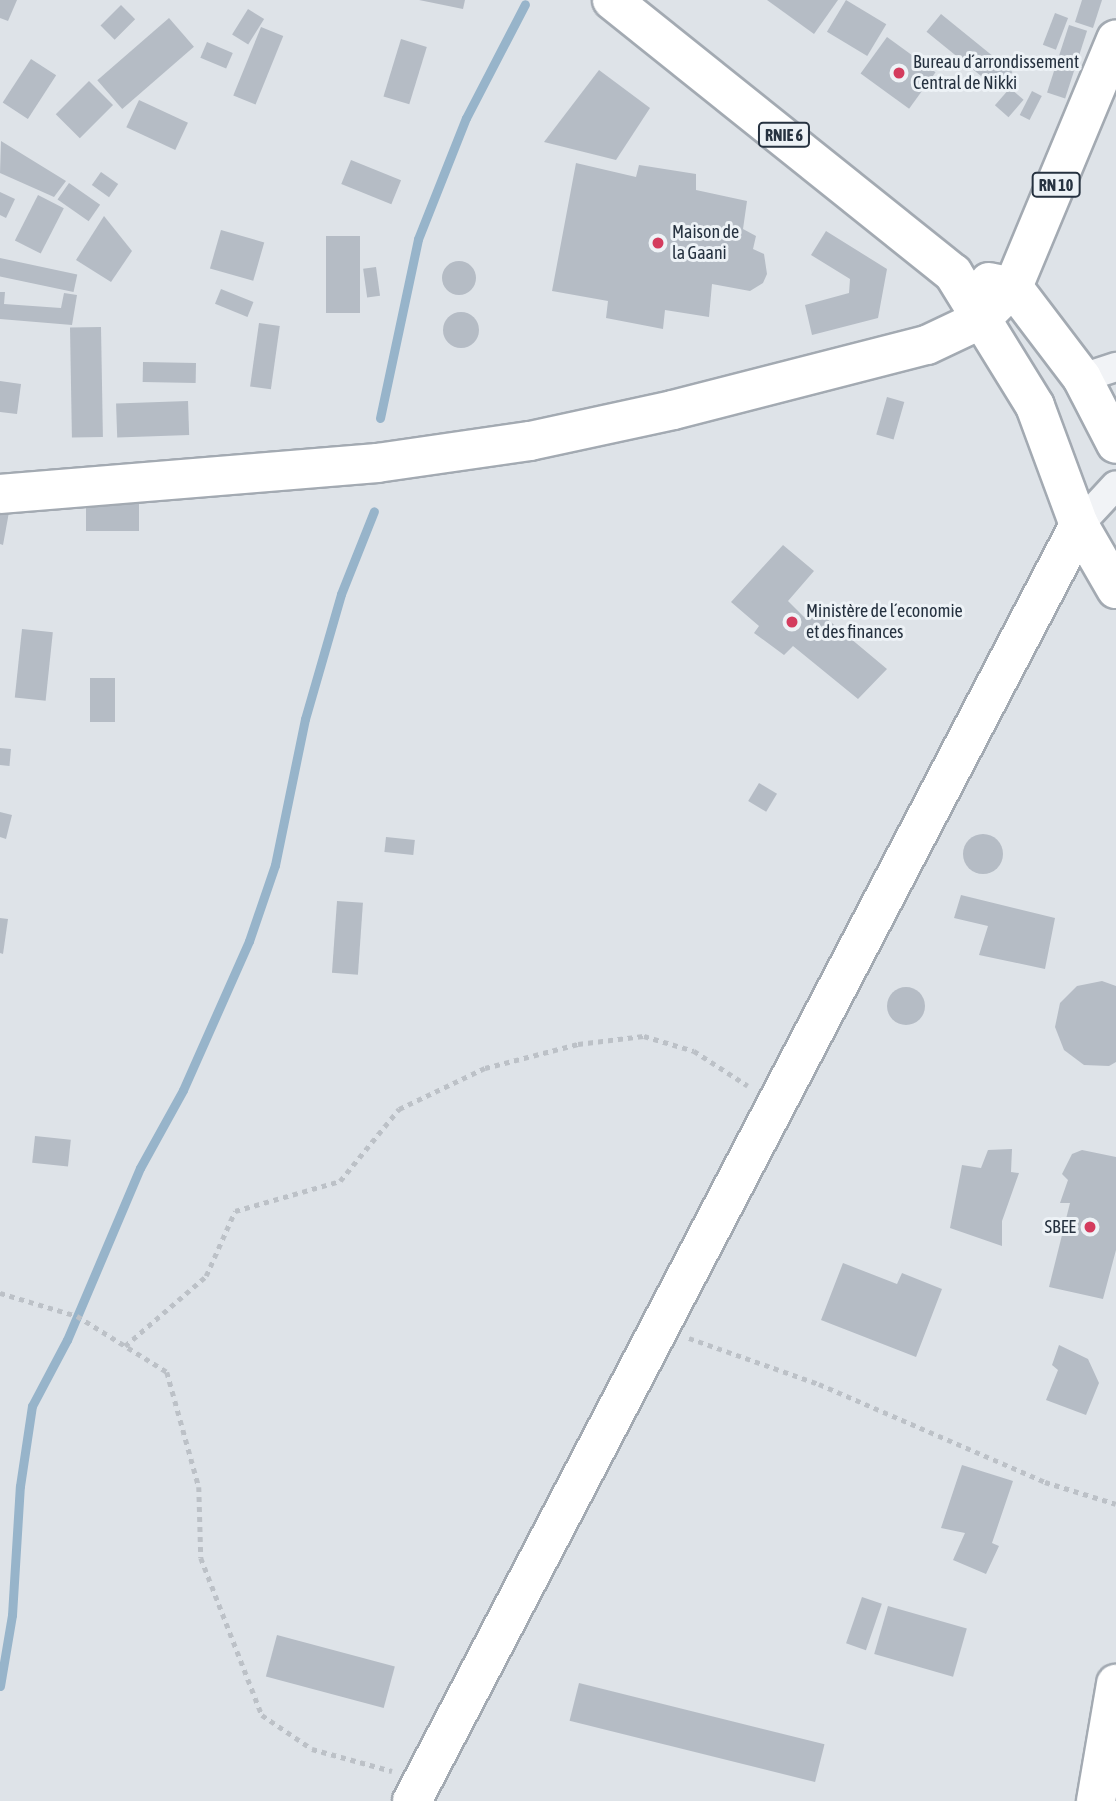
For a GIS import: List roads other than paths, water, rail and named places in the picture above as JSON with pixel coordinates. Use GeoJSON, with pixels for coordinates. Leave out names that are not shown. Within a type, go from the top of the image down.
{"type":"FeatureCollection","features":[{"type":"Feature","properties":{"kind":"street","name":"RNIE 6"},"geometry":{"type":"LineString","coordinates":[[612,0],[953,273],[1035,405],[1079,524],[1116,589]]}},
{"type":"Feature","properties":{"kind":"street","name":"RN 10"},"geometry":{"type":"LineString","coordinates":[[981,320],[1013,287],[1116,40]]}},
{"type":"Feature","properties":{"kind":"street","name":"RNIE 6"},"geometry":{"type":"LineString","coordinates":[[953,273],[1013,287]]}},
{"type":"Feature","properties":{"kind":"street"},"geometry":{"type":"LineString","coordinates":[[1013,287],[1099,373],[1116,444]]}},
{"type":"Feature","properties":{"kind":"street"},"geometry":{"type":"LineString","coordinates":[[0,494],[377,463],[530,440],[673,410],[928,345],[981,320]]}},
{"type":"Feature","properties":{"kind":"street"},"geometry":{"type":"LineString","coordinates":[[418,1790],[1079,524],[1116,485]]}},
{"type":"Feature","properties":{"kind":"street"},"geometry":{"type":"LineString","coordinates":[[1096,1801],[1116,1684]]}},
{"type":"Feature","properties":{"kind":"waterway"},"geometry":{"type":"LineString","coordinates":[[380,418],[418,239],[466,118],[525,4]]}},
{"type":"Feature","properties":{"kind":"waterway"},"geometry":{"type":"LineString","coordinates":[[0,1686],[12,1615],[20,1486],[32,1406],[67,1340],[140,1168],[183,1090],[249,941],[275,865],[305,719],[341,594],[374,511]]}},
{"type":"Feature","properties":{"kind":"place","name":"Bureau d´arrondissement Central de Nikki"},"geometry":{"type":"Point","coordinates":[899,73]}},
{"type":"Feature","properties":{"kind":"place","name":"Maison de la Gaani"},"geometry":{"type":"Point","coordinates":[658,243]}},
{"type":"Feature","properties":{"kind":"place","name":"Ministère de l´economie et des finances"},"geometry":{"type":"Point","coordinates":[792,622]}},
{"type":"Feature","properties":{"kind":"place","name":"SBEE"},"geometry":{"type":"Point","coordinates":[1090,1227]}}]}
